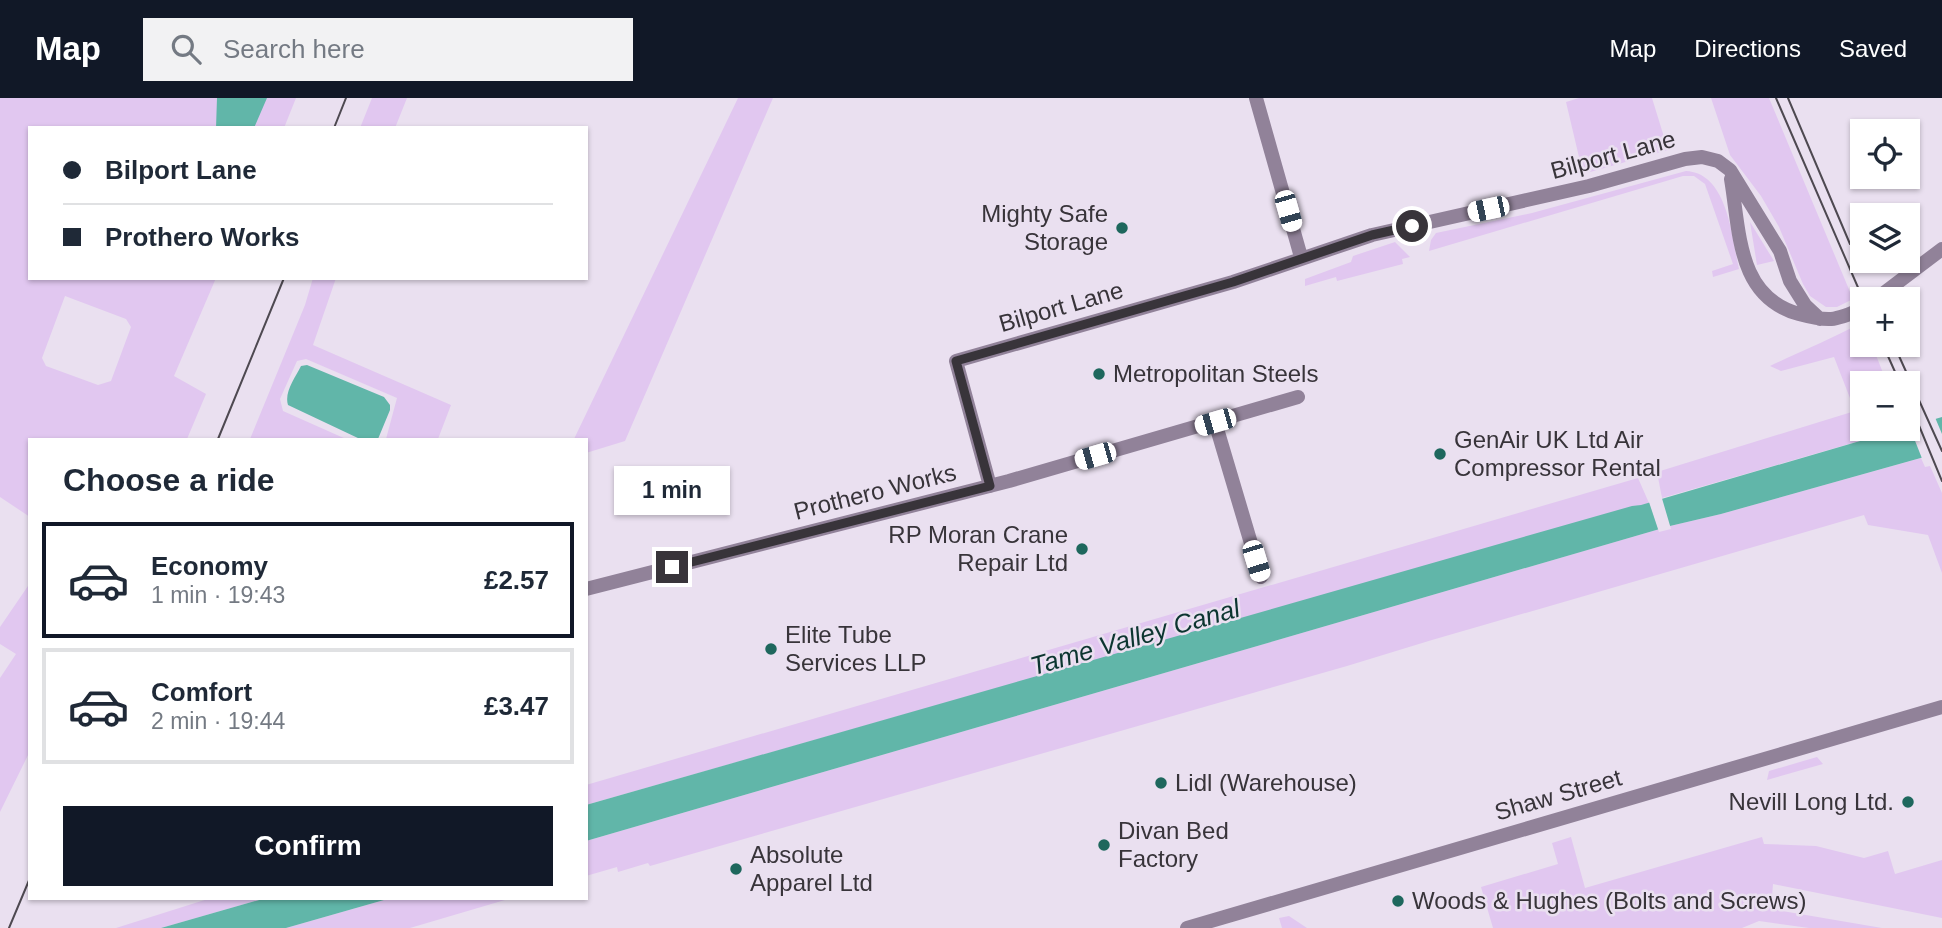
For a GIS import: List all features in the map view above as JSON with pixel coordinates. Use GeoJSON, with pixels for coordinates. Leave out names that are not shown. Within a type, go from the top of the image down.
{"type":"FeatureCollection","features":[{"type":"Feature","properties":{"kind":"street"},"geometry":{"type":"LineString","coordinates":[[1256,98],[1301,257]]}},
{"type":"Feature","properties":{"kind":"street","name":"Bilport Lane"},"geometry":{"type":"LineString","coordinates":[[990,486],[956,361],[1233,282],[1372,235],[1589,186],[1685,159],[1702,157],[1718,161],[1730,170]]}},
{"type":"Feature","properties":{"kind":"street"},"geometry":{"type":"LineString","coordinates":[[1730,170],[1780,251],[1790,281],[1805,305],[1820,319]]}},
{"type":"Feature","properties":{"kind":"street"},"geometry":{"type":"LineString","coordinates":[[1730,170],[1747,268],[1763,296],[1782,309],[1820,319],[1837,320],[1850,314]]}},
{"type":"Feature","properties":{"kind":"street"},"geometry":{"type":"LineString","coordinates":[[1892,287],[1942,249]]}},
{"type":"Feature","properties":{"kind":"street","name":"Prothero Works"},"geometry":{"type":"LineString","coordinates":[[588,588],[990,486],[1298,397]]}},
{"type":"Feature","properties":{"kind":"street"},"geometry":{"type":"LineString","coordinates":[[1215,422],[1261,578]]}},
{"type":"Feature","properties":{"kind":"street","name":"Shaw Street"},"geometry":{"type":"LineString","coordinates":[[1187,928],[1942,707]]}},
{"type":"Feature","properties":{"kind":"shaded area"},"geometry":{"type":"Polygon","coordinates":[[[0,98],[217,98],[218,107],[256,98],[296,98],[285,126],[28,126],[28,280],[215,280],[174,376],[206,394],[187,438],[28,438],[28,516],[0,497],[0,98]],[[65,296],[42,358],[46,366],[98,385],[111,381],[131,327],[126,319],[65,296]]]}},
{"type":"Feature","properties":{"kind":"shaded area"},"geometry":{"type":"Polygon","coordinates":[[[217,98],[267,98],[255,126],[216,126],[217,98]]]}},
{"type":"Feature","properties":{"kind":"shaded area"},"geometry":{"type":"Polygon","coordinates":[[[372,98],[407,98],[396,126],[361,126],[372,98]]]}},
{"type":"Feature","properties":{"kind":"shaded area"},"geometry":{"type":"Polygon","coordinates":[[[738,98],[773,98],[625,441],[588,452],[588,438],[574,438],[738,98]]]}},
{"type":"Feature","properties":{"kind":"shaded area"},"geometry":{"type":"Polygon","coordinates":[[[1579,98],[1652,98],[1668,150],[1583,174],[1566,102],[1579,98]]]}},
{"type":"Feature","properties":{"kind":"shaded area"},"geometry":{"type":"Polygon","coordinates":[[[1711,98],[1769,98],[1850,292],[1850,300],[1837,307],[1826,307],[1810,296],[1779,227],[1761,196],[1730,155],[1711,98]]]}},
{"type":"Feature","properties":{"kind":"shaded area"},"geometry":{"type":"Polygon","coordinates":[[[1686,171],[1700,175],[1711,183],[1719,195],[1726,209],[1739,269],[1713,277],[1712,271],[1733,264],[1705,184],[1694,176],[1683,176],[1429,251],[1431,240],[1436,233],[1532,213],[1686,171]]]}},
{"type":"Feature","properties":{"kind":"shaded area"},"geometry":{"type":"Polygon","coordinates":[[[1750,222],[1774,261],[1757,265],[1750,222]]]}},
{"type":"Feature","properties":{"kind":"shaded area"},"geometry":{"type":"Polygon","coordinates":[[[1395,242],[1410,257],[1402,259],[1403,264],[1337,281],[1336,277],[1305,286],[1305,279],[1351,262],[1353,256],[1395,242]]]}},
{"type":"Feature","properties":{"kind":"shaded area"},"geometry":{"type":"Polygon","coordinates":[[[312,280],[335,280],[313,345],[451,405],[438,438],[386,438],[397,398],[306,359],[297,361],[280,399],[283,411],[344,438],[250,438],[305,305],[312,280]]]}},
{"type":"Feature","properties":{"kind":"shaded area"},"geometry":{"type":"Polygon","coordinates":[[[1850,328],[1850,357],[1877,357],[1882,371],[1850,371],[1850,398],[1834,357],[1781,371],[1770,366],[1850,328]]]}},
{"type":"Feature","properties":{"kind":"shaded area"},"geometry":{"type":"Polygon","coordinates":[[[307,365],[384,397],[390,410],[378,438],[358,438],[288,405],[291,385],[301,366],[307,365]]]}},
{"type":"Feature","properties":{"kind":"shaded area"},"geometry":{"type":"Polygon","coordinates":[[[1850,413],[1850,441],[1859,441],[1662,498],[1657,472],[1850,413]]]}},
{"type":"Feature","properties":{"kind":"shaded area"},"geometry":{"type":"Polygon","coordinates":[[[1942,417],[1942,452],[1670,526],[588,840],[588,804],[1860,441],[1920,441],[1920,423],[1942,417]]]}},
{"type":"Feature","properties":{"kind":"shaded area"},"geometry":{"type":"Polygon","coordinates":[[[1921,458],[1925,467],[1930,466],[1942,493],[1942,573],[1928,535],[1868,525],[1864,515],[650,866],[648,863],[618,872],[617,867],[588,875],[588,840],[1670,526],[1921,458]]]}},
{"type":"Feature","properties":{"kind":"shaded area"},"geometry":{"type":"Polygon","coordinates":[[[1638,478],[1649,503],[588,804],[588,784],[1638,478]]]}},
{"type":"Feature","properties":{"kind":"shaded area"},"geometry":{"type":"Polygon","coordinates":[[[28,586],[28,755],[0,812],[0,678],[16,654],[0,644],[0,627],[28,586]]]}},
{"type":"Feature","properties":{"kind":"shaded area"},"geometry":{"type":"Polygon","coordinates":[[[1817,757],[1823,764],[1767,780],[1769,771],[1817,757]]]}},
{"type":"Feature","properties":{"kind":"shaded area"},"geometry":{"type":"Polygon","coordinates":[[[1571,837],[1585,888],[1762,837],[1764,844],[1816,846],[1864,858],[1888,851],[1895,874],[1942,860],[1942,918],[1773,884],[1771,909],[1882,928],[1809,928],[1759,921],[1742,928],[1493,928],[1481,887],[1558,864],[1552,843],[1571,837]]]}},
{"type":"Feature","properties":{"kind":"shaded area"},"geometry":{"type":"Polygon","coordinates":[[[205,900],[259,900],[161,928],[116,928],[205,900]]]}},
{"type":"Feature","properties":{"kind":"shaded area"},"geometry":{"type":"Polygon","coordinates":[[[259,900],[384,900],[286,928],[161,928],[259,900]]]}},
{"type":"Feature","properties":{"kind":"shaded area"},"geometry":{"type":"Polygon","coordinates":[[[384,900],[505,900],[410,928],[286,928],[384,900]]]}},
{"type":"Feature","properties":{"kind":"shaded area"},"geometry":{"type":"Polygon","coordinates":[[[1289,916],[1307,928],[1282,928],[1279,918],[1289,916]]]}},
{"type":"Feature","properties":{"kind":"pier"},"geometry":{"type":"Polygon","coordinates":[[[1934,415],[1942,434],[1942,455],[1923,461],[1915,441],[1920,441],[1920,419],[1934,415]]]}},
{"type":"Feature","properties":{"kind":"pier"},"geometry":{"type":"Polygon","coordinates":[[[1661,495],[1671,529],[1659,532],[1648,499],[1661,495]]]}},
{"type":"Feature","properties":{"kind":"tram line"},"geometry":{"type":"LineString","coordinates":[[335,126],[346,98]]}},
{"type":"Feature","properties":{"kind":"tram line"},"geometry":{"type":"LineString","coordinates":[[1776,98],[1858,287]]}},
{"type":"Feature","properties":{"kind":"tram line"},"geometry":{"type":"LineString","coordinates":[[1788,98],[1850,244]]}},
{"type":"Feature","properties":{"kind":"tram line"},"geometry":{"type":"LineString","coordinates":[[218,438],[283,280]]}},
{"type":"Feature","properties":{"kind":"tram line"},"geometry":{"type":"LineString","coordinates":[[1888,357],[1895,371]]}},
{"type":"Feature","properties":{"kind":"tram line"},"geometry":{"type":"LineString","coordinates":[[1899,357],[1942,451]]}},
{"type":"Feature","properties":{"kind":"tram line"},"geometry":{"type":"LineString","coordinates":[[1920,428],[1942,481]]}},
{"type":"Feature","properties":{"kind":"tram line"},"geometry":{"type":"LineString","coordinates":[[9,928],[28,883]]}},
{"type":"Feature","properties":{"kind":"place","name":"Mighty Safe Storage"},"geometry":{"type":"Point","coordinates":[1122,228]}},
{"type":"Feature","properties":{"kind":"place","name":"Metropolitan Steels"},"geometry":{"type":"Point","coordinates":[1099,374]}},
{"type":"Feature","properties":{"kind":"place","name":"GenAir UK Ltd Air Compressor Rental"},"geometry":{"type":"Point","coordinates":[1440,454]}},
{"type":"Feature","properties":{"kind":"place","name":"RP Moran Crane Repair Ltd"},"geometry":{"type":"Point","coordinates":[1082,549]}},
{"type":"Feature","properties":{"kind":"place","name":"Elite Tube Services LLP"},"geometry":{"type":"Point","coordinates":[771,649]}},
{"type":"Feature","properties":{"kind":"place","name":"Lidl (Warehouse)"},"geometry":{"type":"Point","coordinates":[1161,783]}},
{"type":"Feature","properties":{"kind":"place","name":"Nevill Long Ltd."},"geometry":{"type":"Point","coordinates":[1908,802]}},
{"type":"Feature","properties":{"kind":"place","name":"Divan Bed Factory"},"geometry":{"type":"Point","coordinates":[1104,845]}},
{"type":"Feature","properties":{"kind":"place","name":"Absolute Apparel Ltd"},"geometry":{"type":"Point","coordinates":[736,869]}},
{"type":"Feature","properties":{"kind":"place","name":"Woods & Hughes (Bolts and Screws)"},"geometry":{"type":"Point","coordinates":[1398,901]}},
{"type":"Feature","properties":{"kind":"route"},"geometry":{"type":"LineString","coordinates":[[672,567],[990,486],[956,361],[1233,282],[1301,257],[1412,226]]}},
{"type":"Feature","properties":{"kind":"water label","name":"Tame Valley Canal"},"geometry":{"type":"Point","coordinates":[1135,637]}}]}
